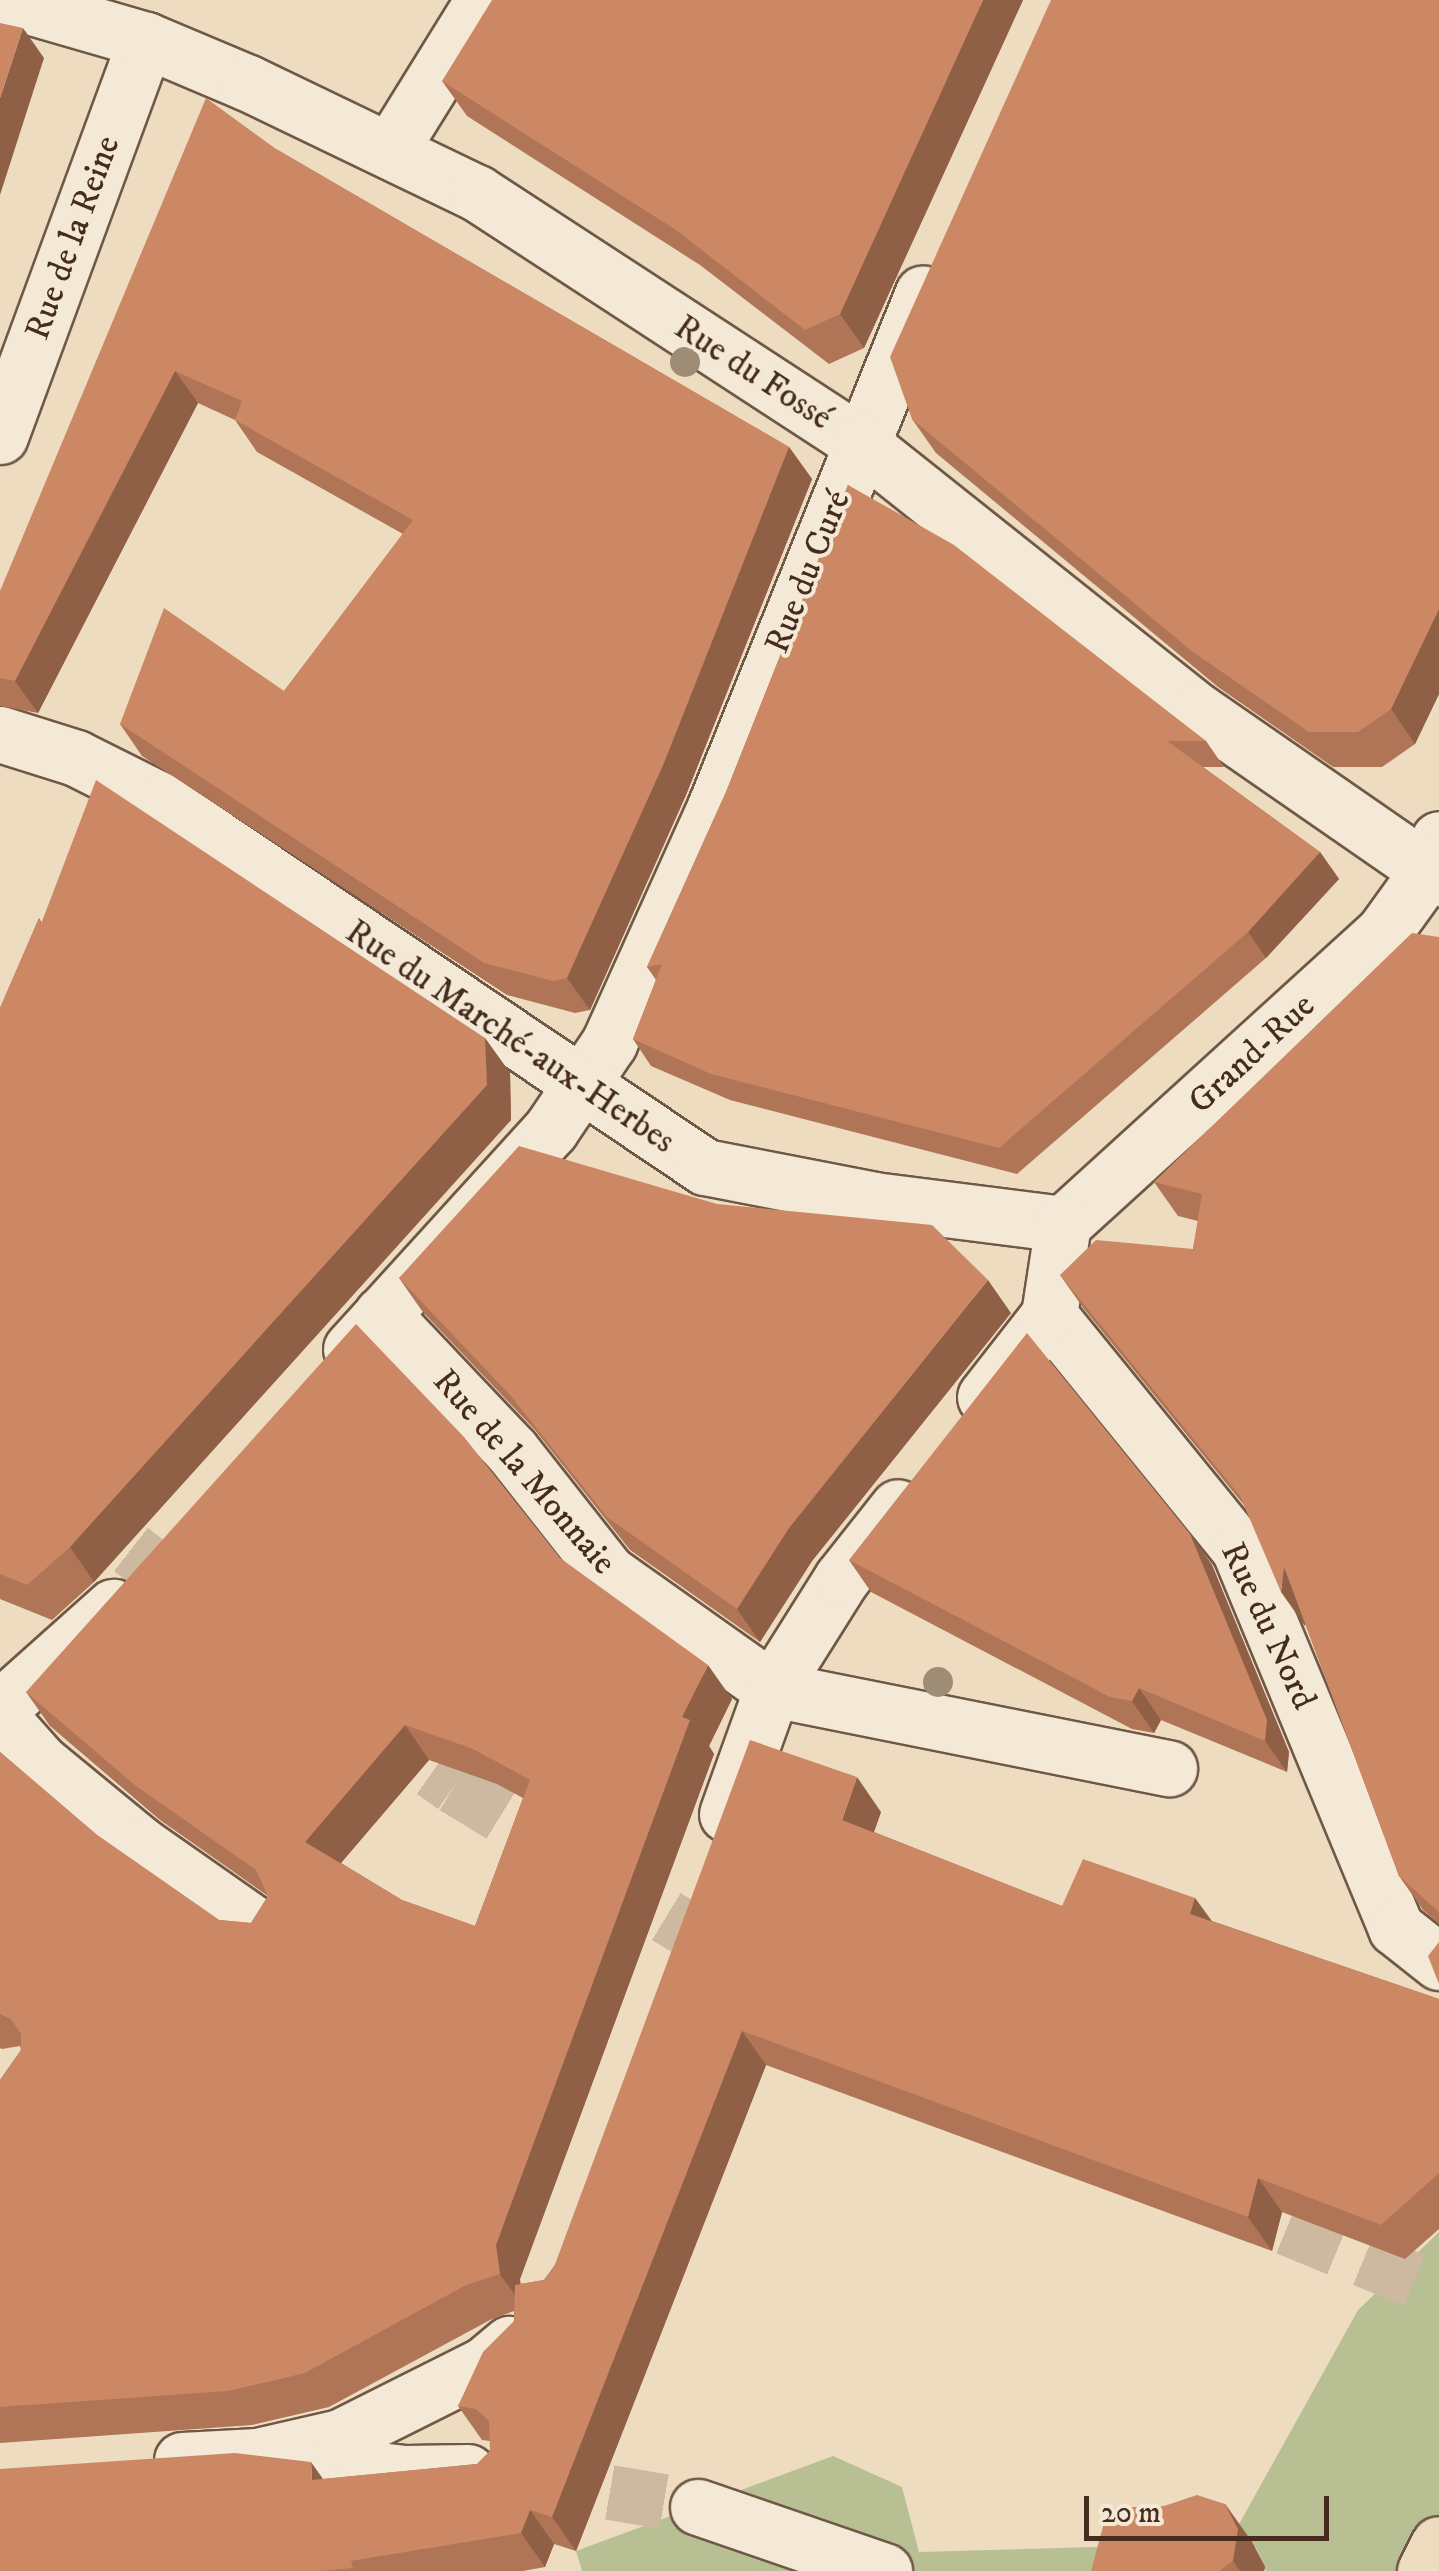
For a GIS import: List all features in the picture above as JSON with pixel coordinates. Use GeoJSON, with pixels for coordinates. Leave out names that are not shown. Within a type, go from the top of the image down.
{"type":"FeatureCollection","features":[{"type":"Feature","properties":{"kind":"main road"},"geometry":{"type":"LineString","coordinates":[[1425,2571],[1439,2544]]}},
{"type":"Feature","properties":{"kind":"street","name":"Rue du Fossé"},"geometry":{"type":"LineString","coordinates":[[8,0],[146,40],[248,82],[392,147],[476,193],[859,442],[1199,712],[1435,863]]}},
{"type":"Feature","properties":{"kind":"street"},"geometry":{"type":"LineString","coordinates":[[392,147],[483,0]]}},
{"type":"Feature","properties":{"kind":"street","name":"Rue de la Reine"},"geometry":{"type":"LineString","coordinates":[[0,436],[146,40]]}},
{"type":"Feature","properties":{"kind":"street","name":"Rue du Curé"},"geometry":{"type":"LineString","coordinates":[[316,1387],[582,1088],[609,1043],[715,807],[859,442],[942,249]]}},
{"type":"Feature","properties":{"kind":"street","name":"Rue du Marché-aux-Herbes"},"geometry":{"type":"LineString","coordinates":[[0,734],[76,758],[160,800],[704,1167],[874,1200],[1063,1224]]}},
{"type":"Feature","properties":{"kind":"street","name":"Grand-Rue"},"geometry":{"type":"LineString","coordinates":[[1063,1224],[1383,932],[1435,863]]}},
{"type":"Feature","properties":{"kind":"street"},"geometry":{"type":"LineString","coordinates":[[710,1857],[772,1689],[842,1578],[1049,1316],[1063,1224]]}},
{"type":"Feature","properties":{"kind":"street","name":"Rue de la Monnaie"},"geometry":{"type":"LineString","coordinates":[[382,1314],[512,1451],[608,1573],[772,1689]]}},
{"type":"Feature","properties":{"kind":"street","name":"Rue du Nord"},"geometry":{"type":"LineString","coordinates":[[1049,1316],[1239,1548],[1396,1928],[1439,1962]]}},
{"type":"Feature","properties":{"kind":"street"},"geometry":{"type":"LineString","coordinates":[[0,1708],[143,1575]]}},
{"type":"Feature","properties":{"kind":"street"},"geometry":{"type":"LineString","coordinates":[[772,1689],[1169,1768]]}},
{"type":"Feature","properties":{"kind":"street"},"geometry":{"type":"LineString","coordinates":[[0,1717],[40,1762],[141,1845],[261,1929]]}},
{"type":"Feature","properties":{"kind":"street"},"geometry":{"type":"LineString","coordinates":[[258,2456],[340,2437],[484,2365],[509,2344]]}},
{"type":"Feature","properties":{"kind":"street"},"geometry":{"type":"LineString","coordinates":[[135,2462],[258,2456],[405,2473],[486,2471]]}},
{"type":"Feature","properties":{"kind":"street"},"geometry":{"type":"LineString","coordinates":[[698,2507],[884,2571]]}},
{"type":"Feature","properties":{"kind":"green space"},"geometry":{"type":"Polygon","coordinates":[[[1439,2232],[1439,2571],[1266,2571],[1256,2548],[1233,2535],[1358,2310],[1439,2232]]]}},
{"type":"Feature","properties":{"kind":"green space"},"geometry":{"type":"Polygon","coordinates":[[[833,2456],[902,2487],[919,2552],[1197,2544],[1181,2571],[582,2571],[576,2551],[833,2456]]]}},
{"type":"Feature","properties":{"kind":"building"},"geometry":{"type":"Polygon","coordinates":[[[492,0],[983,0],[840,314],[805,330],[676,230],[442,81],[492,0]]]}},
{"type":"Feature","properties":{"kind":"building"},"geometry":{"type":"Polygon","coordinates":[[[1051,0],[1439,0],[1439,609],[1391,709],[1358,732],[1309,732],[1193,652],[912,419],[890,357],[1051,0]]]}},
{"type":"Feature","properties":{"kind":"building"},"geometry":{"type":"Polygon","coordinates":[[[0,23],[23,28],[0,98],[0,23]]]}},
{"type":"Feature","properties":{"kind":"building"},"geometry":{"type":"Polygon","coordinates":[[[206,98],[276,149],[789,447],[664,763],[567,978],[553,981],[484,963],[120,724],[164,608],[284,691],[413,520],[235,420],[242,401],[175,371],[15,681],[0,678],[0,591],[206,98]]]}},
{"type":"Feature","properties":{"kind":"building"},"geometry":{"type":"Polygon","coordinates":[[[848,485],[954,545],[1206,741],[1167,741],[1320,852],[1248,932],[999,1148],[711,1074],[633,1039],[662,964],[647,967],[726,792],[848,485]]]}},
{"type":"Feature","properties":{"kind":"building"},"geometry":{"type":"Polygon","coordinates":[[[96,780],[485,1038],[487,1085],[70,1547],[27,1585],[0,1574],[0,1008],[39,918],[41,924],[96,780]]]}},
{"type":"Feature","properties":{"kind":"building"},"geometry":{"type":"Polygon","coordinates":[[[1412,933],[1439,937],[1439,1912],[1399,1876],[1284,1567],[1281,1592],[1240,1496],[1060,1275],[1096,1240],[1193,1249],[1202,1194],[1154,1182],[1412,933]]]}},
{"type":"Feature","properties":{"kind":"building"},"geometry":{"type":"Polygon","coordinates":[[[519,1146],[717,1204],[932,1225],[988,1280],[789,1528],[737,1609],[607,1517],[511,1396],[399,1278],[519,1146]]]}},
{"type":"Feature","properties":{"kind":"building"},"geometry":{"type":"Polygon","coordinates":[[[356,1324],[464,1437],[560,1558],[708,1665],[682,1717],[690,1720],[496,2245],[500,2274],[466,2285],[305,2373],[228,2391],[0,2407],[0,2080],[21,2050],[21,2034],[11,2019],[0,2014],[0,1752],[97,1835],[219,1920],[251,1923],[268,1896],[256,1870],[136,1786],[26,1692],[356,1324]],[[405,1725],[305,1842],[402,1900],[475,1926],[530,1780],[473,1749],[405,1725]]]}},
{"type":"Feature","properties":{"kind":"building"},"geometry":{"type":"Polygon","coordinates":[[[1027,1333],[1190,1534],[1267,1720],[1265,1741],[1139,1688],[1132,1701],[1110,1697],[849,1560],[1027,1333]]]}},
{"type":"Feature","properties":{"kind":"building"},"geometry":{"type":"Polygon","coordinates":[[[750,1740],[857,1777],[842,1820],[1062,1906],[1083,1859],[1195,1898],[1190,1914],[1439,1999],[1439,2173],[1381,2225],[1258,2178],[1248,2217],[742,2031],[552,2517],[530,2510],[521,2533],[351,2561],[353,2568],[0,2571],[0,2469],[235,2453],[311,2462],[312,2480],[477,2464],[490,2451],[489,2421],[476,2409],[458,2406],[483,2352],[514,2321],[515,2285],[544,2280],[554,2267],[750,1740]]]}},
{"type":"Feature","properties":{"kind":"building"},"geometry":{"type":"Polygon","coordinates":[[[1439,1942],[1439,1984],[1428,1956],[1439,1942]]]}},
{"type":"Feature","properties":{"kind":"building"},"geometry":{"type":"Polygon","coordinates":[[[1197,2495],[1225,2504],[1238,2529],[1233,2561],[1219,2571],[1091,2571],[1108,2508],[1164,2506],[1197,2495]]]}},
{"type":"Feature","properties":{"kind":"tunnel"},"geometry":{"type":"LineString","coordinates":[[0,1447],[203,1605]]}},
{"type":"Feature","properties":{"kind":"tunnel"},"geometry":{"type":"LineString","coordinates":[[365,1723],[454,1786],[744,1964]]}},
{"type":"Feature","properties":{"kind":"tunnel"},"geometry":{"type":"LineString","coordinates":[[1210,2196],[1439,2290]]}},
{"type":"Feature","properties":{"kind":"tunnel"},"geometry":{"type":"LineString","coordinates":[[528,2478],[698,2507]]}}]}
